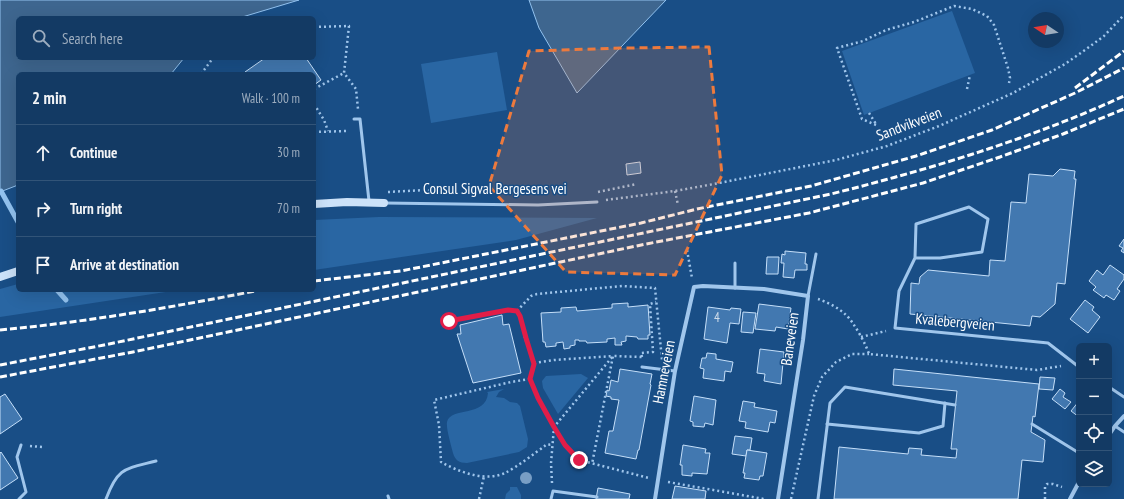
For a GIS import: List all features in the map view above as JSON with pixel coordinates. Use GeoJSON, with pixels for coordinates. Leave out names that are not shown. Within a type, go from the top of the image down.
{"type":"FeatureCollection","features":[{"type":"Feature","properties":{"kind":"street","name":"Consul Sigval Bergesens vei"},"geometry":{"type":"LineString","coordinates":[[316,204],[347,202],[384,203]]}},
{"type":"Feature","properties":{"kind":"street"},"geometry":{"type":"LineString","coordinates":[[0,277],[16,272]]}},
{"type":"Feature","properties":{"kind":"street","name":"Baneveien"},"geometry":{"type":"LineString","coordinates":[[694,287],[704,286],[764,289],[808,296],[803,340],[778,499]]}},
{"type":"Feature","properties":{"kind":"street","name":"Hamneveien"},"geometry":{"type":"LineString","coordinates":[[655,499],[675,371],[694,287]]}},
{"type":"Feature","properties":{"kind":"street"},"geometry":{"type":"LineString","coordinates":[[1112,430],[1124,416]]}},
{"type":"Feature","properties":{"kind":"street"},"geometry":{"type":"LineString","coordinates":[[1070,499],[1076,487]]}},
{"type":"Feature","properties":{"kind":"lane"},"geometry":{"type":"LineString","coordinates":[[354,119],[360,119],[370,203]]}},
{"type":"Feature","properties":{"kind":"lane","name":"Consul Sigval Bergesens vei"},"geometry":{"type":"LineString","coordinates":[[384,203],[538,205],[597,202]]}},
{"type":"Feature","properties":{"kind":"lane","name":"Kvalebergveien"},"geometry":{"type":"LineString","coordinates":[[915,258],[940,258],[982,252],[988,219],[969,207],[916,224],[915,258],[899,291],[894,328],[1048,343],[1074,363]]}},
{"type":"Feature","properties":{"kind":"lane"},"geometry":{"type":"LineString","coordinates":[[808,296],[816,254]]}},
{"type":"Feature","properties":{"kind":"lane"},"geometry":{"type":"LineString","coordinates":[[734,288],[735,263]]}},
{"type":"Feature","properties":{"kind":"lane"},"geometry":{"type":"LineString","coordinates":[[642,366],[675,371]]}},
{"type":"Feature","properties":{"kind":"lane"},"geometry":{"type":"LineString","coordinates":[[818,499],[830,403],[845,387],[955,405]]}},
{"type":"Feature","properties":{"kind":"lane"},"geometry":{"type":"LineString","coordinates":[[1112,389],[1124,397]]}},
{"type":"Feature","properties":{"kind":"lane"},"geometry":{"type":"LineString","coordinates":[[827,424],[919,433],[943,426],[945,403]]}},
{"type":"Feature","properties":{"kind":"lane"},"geometry":{"type":"LineString","coordinates":[[1032,424],[1076,451]]}},
{"type":"Feature","properties":{"kind":"lane"},"geometry":{"type":"LineString","coordinates":[[1115,426],[1124,432]]}},
{"type":"Feature","properties":{"kind":"lane"},"geometry":{"type":"LineString","coordinates":[[19,499],[26,492],[17,457],[21,445]]}},
{"type":"Feature","properties":{"kind":"lane"},"geometry":{"type":"LineString","coordinates":[[106,499],[114,480],[122,472],[156,461]]}},
{"type":"Feature","properties":{"kind":"lane"},"geometry":{"type":"LineString","coordinates":[[551,499],[553,491],[597,497]]}},
{"type":"Feature","properties":{"kind":"path"},"geometry":{"type":"LineString","coordinates":[[869,113],[876,125],[862,119],[837,48],[862,41],[886,30],[914,22],[954,6],[972,8],[987,16],[994,26],[1008,68],[1010,78],[1009,83]]}},
{"type":"Feature","properties":{"kind":"path","name":"Sandvikveien"},"geometry":{"type":"LineString","coordinates":[[675,191],[836,160],[887,146],[939,126],[1013,94],[1065,64],[1104,36],[1124,15]]}},
{"type":"Feature","properties":{"kind":"path"},"geometry":{"type":"LineString","coordinates":[[316,27],[349,26],[344,73],[356,89],[360,119]]}},
{"type":"Feature","properties":{"kind":"path"},"geometry":{"type":"LineString","coordinates":[[202,72],[212,60]]}},
{"type":"Feature","properties":{"kind":"path"},"geometry":{"type":"LineString","coordinates":[[316,88],[344,73]]}},
{"type":"Feature","properties":{"kind":"path"},"geometry":{"type":"LineString","coordinates":[[967,89],[970,75]]}},
{"type":"Feature","properties":{"kind":"path"},"geometry":{"type":"LineString","coordinates":[[316,107],[324,120],[328,132]]}},
{"type":"Feature","properties":{"kind":"path"},"geometry":{"type":"LineString","coordinates":[[316,132],[348,131]]}},
{"type":"Feature","properties":{"kind":"path"},"geometry":{"type":"LineString","coordinates":[[597,202],[675,191],[678,205]]}},
{"type":"Feature","properties":{"kind":"path"},"geometry":{"type":"LineString","coordinates":[[687,250],[694,287]]}},
{"type":"Feature","properties":{"kind":"path"},"geometry":{"type":"LineString","coordinates":[[517,311],[531,296],[537,294],[622,286],[655,288],[663,370]]}},
{"type":"Feature","properties":{"kind":"path"},"geometry":{"type":"LineString","coordinates":[[808,296],[825,301],[847,315],[869,354]]}},
{"type":"Feature","properties":{"kind":"path"},"geometry":{"type":"LineString","coordinates":[[534,364],[554,360],[613,356],[642,356],[641,352],[653,352],[650,304],[656,302]]}},
{"type":"Feature","properties":{"kind":"path"},"geometry":{"type":"LineString","coordinates":[[449,321],[508,310],[517,311]]}},
{"type":"Feature","properties":{"kind":"path"},"geometry":{"type":"LineString","coordinates":[[517,311],[520,316],[534,364],[530,379],[538,398],[554,427],[565,445],[579,460],[658,480],[764,499]]}},
{"type":"Feature","properties":{"kind":"path"},"geometry":{"type":"LineString","coordinates":[[861,338],[894,328]]}},
{"type":"Feature","properties":{"kind":"path"},"geometry":{"type":"LineString","coordinates":[[791,499],[814,396],[822,377],[836,362],[852,354],[869,354],[1037,370],[1074,363]]}},
{"type":"Feature","properties":{"kind":"path"},"geometry":{"type":"LineString","coordinates":[[553,491],[551,463],[554,427],[613,356]]}},
{"type":"Feature","properties":{"kind":"path"},"geometry":{"type":"LineString","coordinates":[[592,464],[613,356]]}},
{"type":"Feature","properties":{"kind":"path"},"geometry":{"type":"LineString","coordinates":[[530,379],[434,400],[439,425],[441,462],[456,470],[492,477],[506,473],[546,445],[553,444]]}},
{"type":"Feature","properties":{"kind":"path"},"geometry":{"type":"LineString","coordinates":[[479,499],[484,476]]}},
{"type":"Feature","properties":{"kind":"path"},"geometry":{"type":"LineString","coordinates":[[1045,499],[1045,487],[1048,484],[1062,487]]}},
{"type":"Feature","properties":{"kind":"highlighted area"},"geometry":{"type":"Polygon","coordinates":[[[709,47],[722,175],[675,275],[566,272],[489,186],[529,51],[709,47]]]}},
{"type":"Feature","properties":{"kind":"shaded area"},"geometry":{"type":"Polygon","coordinates":[[[0,0],[299,0],[246,16],[16,16],[16,60],[182,60],[173,72],[16,72],[16,186],[0,192],[0,0]]]}},
{"type":"Feature","properties":{"kind":"shaded area"},"geometry":{"type":"Polygon","coordinates":[[[529,0],[666,0],[577,93],[539,28],[529,0]]]}},
{"type":"Feature","properties":{"kind":"shaded area"},"geometry":{"type":"Polygon","coordinates":[[[952,11],[975,73],[864,115],[842,51],[952,11]]]}},
{"type":"Feature","properties":{"kind":"shaded area"},"geometry":{"type":"Polygon","coordinates":[[[497,52],[507,110],[431,123],[421,64],[497,52]]]}},
{"type":"Feature","properties":{"kind":"shaded area"},"geometry":{"type":"Polygon","coordinates":[[[379,217],[597,218],[516,240],[316,270],[316,220],[379,217]]]}},
{"type":"Feature","properties":{"kind":"shaded area"},"geometry":{"type":"Polygon","coordinates":[[[16,285],[16,292],[166,292],[0,317],[0,289],[16,285]]]}},
{"type":"Feature","properties":{"kind":"shaded area"},"geometry":{"type":"Polygon","coordinates":[[[581,374],[588,378],[558,414],[543,388],[542,381],[546,376],[581,374]]]}},
{"type":"Feature","properties":{"kind":"shaded area"},"geometry":{"type":"Polygon","coordinates":[[[504,389],[499,392],[496,397],[504,398],[510,402],[517,403],[520,406],[528,439],[527,447],[519,452],[467,463],[458,461],[454,455],[448,433],[447,422],[450,417],[481,406],[486,401],[487,392],[504,389]]]}},
{"type":"Feature","properties":{"kind":"shaded area"},"geometry":{"type":"Polygon","coordinates":[[[510,487],[517,487],[521,495],[521,499],[505,499],[510,487]]]}},
{"type":"Feature","properties":{"kind":"building"},"geometry":{"type":"Polygon","coordinates":[[[262,60],[307,60],[316,72],[245,72],[262,60]]]}},
{"type":"Feature","properties":{"kind":"building"},"geometry":{"type":"Polygon","coordinates":[[[316,73],[321,80],[316,84],[316,73]]]}},
{"type":"Feature","properties":{"kind":"building"},"geometry":{"type":"Polygon","coordinates":[[[640,162],[641,173],[627,175],[626,164],[640,162]]]}},
{"type":"Feature","properties":{"kind":"building"},"geometry":{"type":"Polygon","coordinates":[[[1060,169],[1075,171],[1074,179],[1076,179],[1065,284],[1057,283],[1055,304],[1040,317],[1032,316],[1030,326],[910,314],[911,283],[919,284],[920,277],[928,270],[989,276],[990,260],[1005,261],[1011,202],[1026,203],[1029,174],[1053,176],[1060,169]]]}},
{"type":"Feature","properties":{"kind":"building"},"geometry":{"type":"Polygon","coordinates":[[[1124,239],[1124,253],[1121,251],[1123,248],[1119,246],[1124,239]]]}},
{"type":"Feature","properties":{"kind":"building"},"geometry":{"type":"Polygon","coordinates":[[[785,251],[806,253],[805,264],[807,264],[807,270],[795,270],[794,278],[783,277],[784,263],[781,263],[782,254],[785,255],[785,251]]]}},
{"type":"Feature","properties":{"kind":"building"},"geometry":{"type":"Polygon","coordinates":[[[767,257],[779,257],[778,274],[766,274],[767,257]]]}},
{"type":"Feature","properties":{"kind":"building"},"geometry":{"type":"Polygon","coordinates":[[[1110,265],[1124,275],[1124,279],[1117,289],[1120,291],[1114,300],[1106,295],[1104,298],[1093,290],[1096,287],[1089,281],[1097,270],[1103,275],[1110,265]]]}},
{"type":"Feature","properties":{"kind":"building"},"geometry":{"type":"Polygon","coordinates":[[[1085,300],[1094,307],[1092,310],[1100,317],[1088,333],[1070,319],[1085,300]]]}},
{"type":"Feature","properties":{"kind":"building"},"geometry":{"type":"Polygon","coordinates":[[[628,303],[628,307],[648,305],[650,335],[648,335],[648,339],[638,339],[637,337],[626,336],[626,341],[621,342],[622,345],[615,345],[615,338],[607,339],[607,342],[587,343],[586,341],[575,340],[575,345],[564,349],[563,342],[556,343],[556,346],[546,347],[545,342],[543,342],[541,313],[561,312],[561,308],[576,307],[577,311],[612,308],[612,304],[628,303]]]}},
{"type":"Feature","properties":{"kind":"building"},"geometry":{"type":"Polygon","coordinates":[[[759,304],[791,308],[788,329],[776,327],[775,331],[755,329],[759,304]]]}},
{"type":"Feature","properties":{"kind":"building"},"geometry":{"type":"Polygon","coordinates":[[[708,307],[730,310],[731,308],[741,309],[739,324],[730,323],[727,343],[704,339],[708,307]]]}},
{"type":"Feature","properties":{"kind":"building"},"geometry":{"type":"Polygon","coordinates":[[[743,312],[756,313],[753,333],[741,332],[743,312]]]}},
{"type":"Feature","properties":{"kind":"building"},"geometry":{"type":"Polygon","coordinates":[[[502,315],[503,325],[509,324],[521,373],[473,383],[457,334],[461,334],[460,325],[502,315]]]}},
{"type":"Feature","properties":{"kind":"building"},"geometry":{"type":"Polygon","coordinates":[[[760,349],[784,352],[781,384],[764,381],[765,374],[757,373],[760,349]]]}},
{"type":"Feature","properties":{"kind":"building"},"geometry":{"type":"Polygon","coordinates":[[[707,353],[716,354],[716,359],[733,362],[731,372],[725,371],[724,381],[703,378],[704,369],[700,368],[702,358],[706,358],[707,353]]]}},
{"type":"Feature","properties":{"kind":"building"},"geometry":{"type":"Polygon","coordinates":[[[620,369],[652,374],[639,450],[636,459],[605,453],[609,431],[613,431],[619,400],[611,399],[611,397],[606,396],[607,390],[609,391],[611,380],[618,382],[620,369]]]}},
{"type":"Feature","properties":{"kind":"building"},"geometry":{"type":"Polygon","coordinates":[[[894,369],[1039,384],[1035,417],[1033,416],[1031,432],[1045,440],[1043,462],[1022,460],[1018,499],[834,499],[839,447],[908,454],[909,448],[922,449],[921,455],[956,458],[957,449],[951,449],[957,391],[893,385],[894,369]]]}},
{"type":"Feature","properties":{"kind":"building"},"geometry":{"type":"Polygon","coordinates":[[[1040,377],[1055,378],[1053,390],[1039,389],[1040,377]]]}},
{"type":"Feature","properties":{"kind":"building"},"geometry":{"type":"Polygon","coordinates":[[[1060,389],[1065,393],[1063,397],[1071,402],[1065,409],[1052,399],[1060,389]]]}},
{"type":"Feature","properties":{"kind":"building"},"geometry":{"type":"Polygon","coordinates":[[[5,394],[22,419],[0,434],[0,397],[5,394]]]}},
{"type":"Feature","properties":{"kind":"building"},"geometry":{"type":"Polygon","coordinates":[[[694,396],[716,400],[713,425],[705,423],[704,427],[693,426],[693,422],[690,421],[694,396]]]}},
{"type":"Feature","properties":{"kind":"building"},"geometry":{"type":"Polygon","coordinates":[[[743,401],[755,403],[754,407],[777,411],[775,423],[770,422],[768,432],[745,428],[746,422],[739,421],[743,401]]]}},
{"type":"Feature","properties":{"kind":"building"},"geometry":{"type":"Polygon","coordinates":[[[1076,405],[1076,415],[1071,411],[1076,405]]]}},
{"type":"Feature","properties":{"kind":"building"},"geometry":{"type":"Polygon","coordinates":[[[735,436],[752,438],[750,450],[747,450],[746,456],[732,454],[735,436]]]}},
{"type":"Feature","properties":{"kind":"building"},"geometry":{"type":"Polygon","coordinates":[[[683,445],[706,449],[705,453],[710,453],[707,474],[692,473],[692,476],[682,475],[682,465],[680,465],[683,445]]]}},
{"type":"Feature","properties":{"kind":"building"},"geometry":{"type":"Polygon","coordinates":[[[747,450],[767,453],[763,476],[760,476],[759,480],[744,478],[745,473],[743,473],[747,450]]]}},
{"type":"Feature","properties":{"kind":"building"},"geometry":{"type":"Polygon","coordinates":[[[1,452],[18,478],[0,490],[0,453],[1,452]]]}},
{"type":"Feature","properties":{"kind":"building"},"geometry":{"type":"Polygon","coordinates":[[[675,486],[706,491],[705,499],[672,499],[675,486]]]}},
{"type":"Feature","properties":{"kind":"building"},"geometry":{"type":"Polygon","coordinates":[[[598,488],[630,494],[629,499],[596,499],[598,488]]]}},
{"type":"Feature","properties":{"kind":"waterway"},"geometry":{"type":"LineString","coordinates":[[1,191],[16,218]]}},
{"type":"Feature","properties":{"kind":"waterway"},"geometry":{"type":"LineString","coordinates":[[59,292],[66,300]]}},
{"type":"Feature","properties":{"kind":"railway"},"geometry":{"type":"LineString","coordinates":[[1075,88],[1124,51]]}},
{"type":"Feature","properties":{"kind":"railway"},"geometry":{"type":"LineString","coordinates":[[316,281],[401,271],[641,223],[697,209],[811,186],[916,156],[992,130],[1075,93],[1124,68]]}},
{"type":"Feature","properties":{"kind":"railway"},"geometry":{"type":"LineString","coordinates":[[0,365],[104,345],[831,194],[980,152],[1053,126],[1124,96]]}},
{"type":"Feature","properties":{"kind":"railway"},"geometry":{"type":"LineString","coordinates":[[0,377],[133,352],[646,244],[809,213],[923,183],[1063,134],[1124,109]]}},
{"type":"Feature","properties":{"kind":"railway"},"geometry":{"type":"LineString","coordinates":[[0,330],[65,323],[249,292]]}},
{"type":"Feature","properties":{"kind":"route"},"geometry":{"type":"LineString","coordinates":[[449,321],[508,310],[517,311],[520,316],[534,364],[530,379],[538,398],[554,427],[565,445],[579,460]]}}]}
